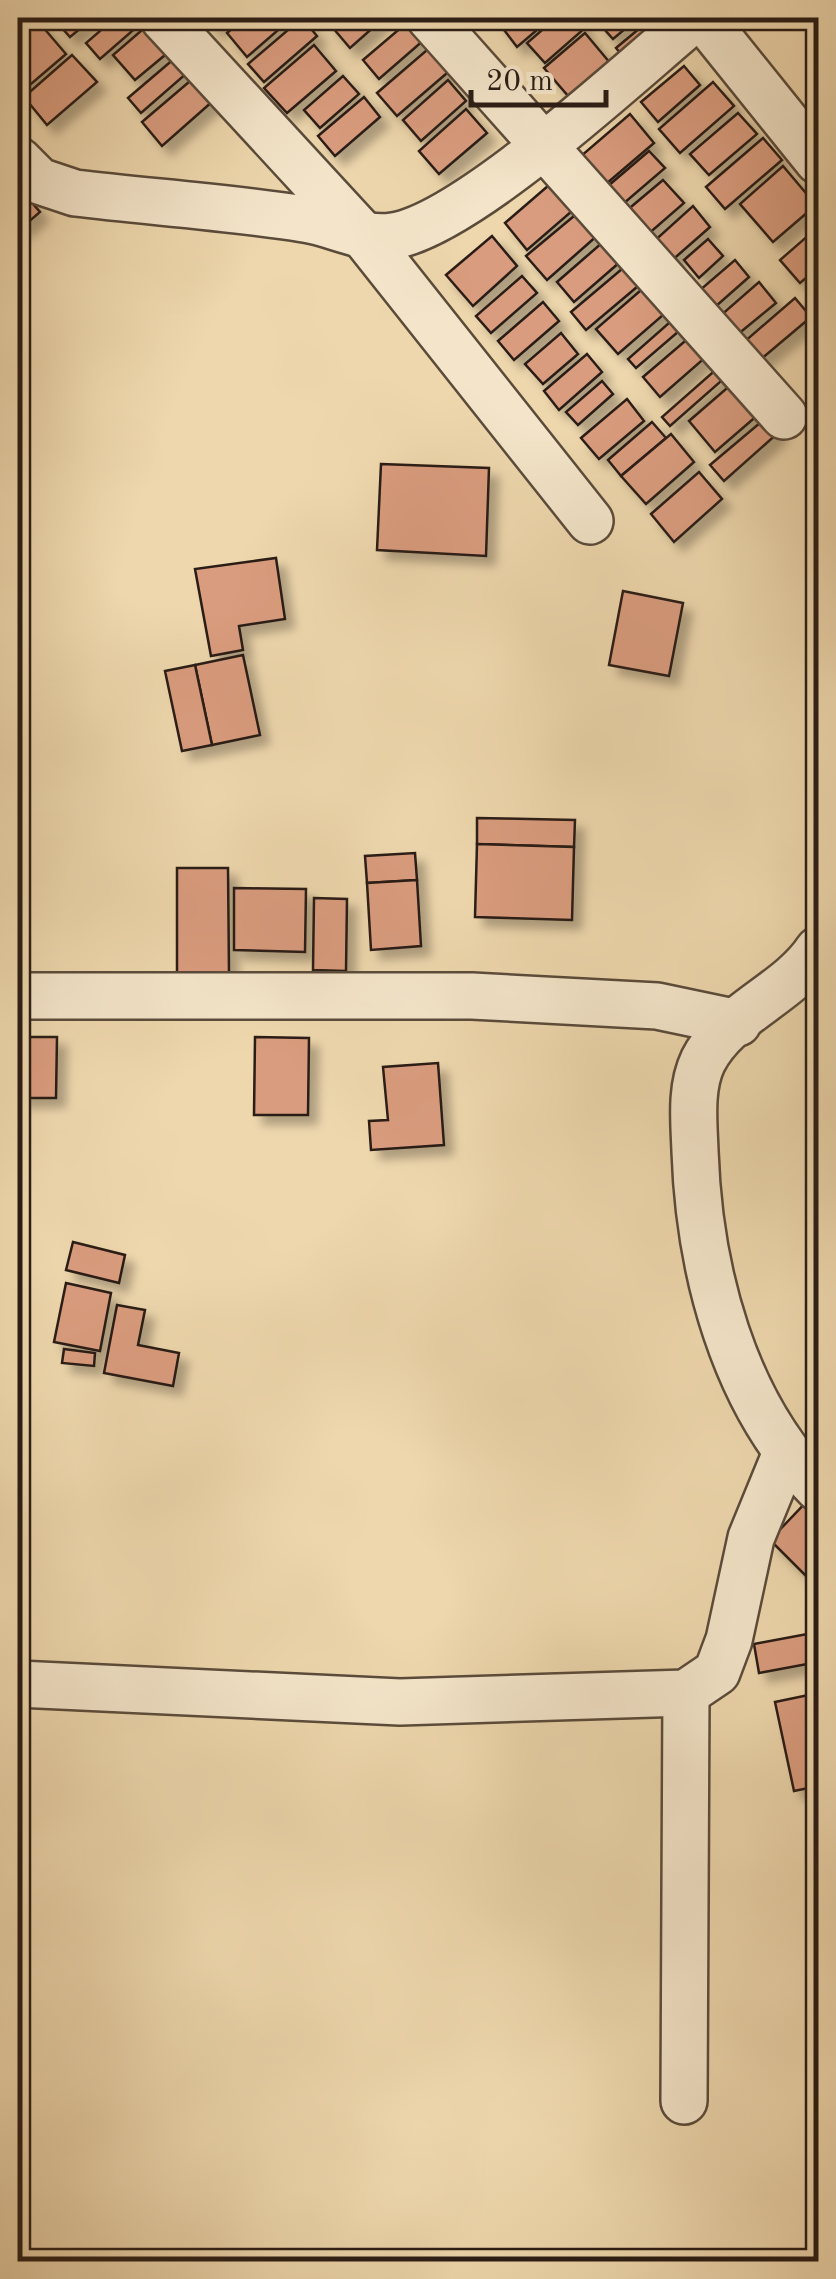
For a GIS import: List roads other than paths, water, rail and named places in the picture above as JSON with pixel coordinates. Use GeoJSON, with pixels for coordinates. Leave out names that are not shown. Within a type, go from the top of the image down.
{"type":"FeatureCollection","features":[{"type":"Feature","properties":{"kind":"street"},"geometry":{"type":"LineString","coordinates":[[163,18],[363,235],[590,521]]}},
{"type":"Feature","properties":{"kind":"street"},"geometry":{"type":"LineString","coordinates":[[430,18],[784,416]]}},
{"type":"Feature","properties":{"kind":"street"},"geometry":{"type":"LineString","coordinates":[[18,160],[40,181],[76,193],[307,219],[363,235],[388,237],[435,222],[542,146],[695,18]]}},
{"type":"Feature","properties":{"kind":"street"},"geometry":{"type":"LineString","coordinates":[[703,18],[818,161]]}},
{"type":"Feature","properties":{"kind":"street"},"geometry":{"type":"LineString","coordinates":[[818,950],[715,1041],[698,1071],[694,1106],[696,1183],[704,1255],[722,1325],[785,1455],[818,1488]]}},
{"type":"Feature","properties":{"kind":"street"},"geometry":{"type":"LineString","coordinates":[[18,996],[472,996],[672,1008],[738,1023]]}},
{"type":"Feature","properties":{"kind":"street"},"geometry":{"type":"LineString","coordinates":[[18,1684],[400,1702],[686,1693],[717,1672],[729,1640],[751,1538],[785,1455]]}},
{"type":"Feature","properties":{"kind":"street"},"geometry":{"type":"LineString","coordinates":[[684,2101],[686,1693]]}}]}
